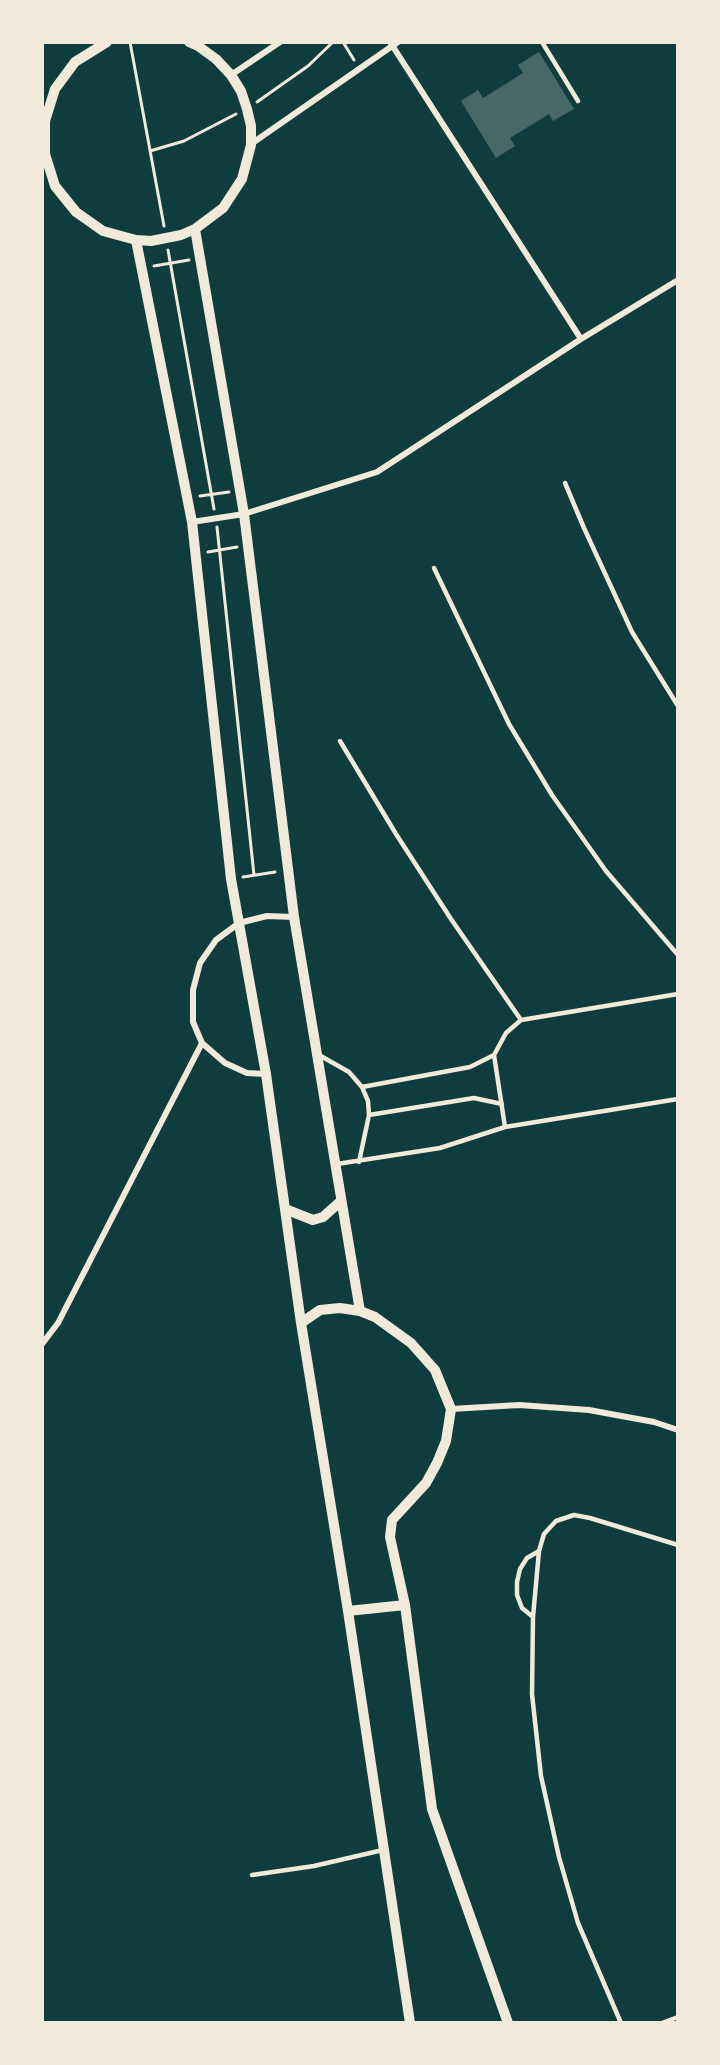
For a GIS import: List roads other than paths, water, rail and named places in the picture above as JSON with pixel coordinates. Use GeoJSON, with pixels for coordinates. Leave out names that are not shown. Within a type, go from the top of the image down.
{"type":"FeatureCollection","features":[{"type":"Feature","properties":{"kind":"street"},"geometry":{"type":"LineString","coordinates":[[104,42],[75,62],[47,100],[45,154],[56,186],[76,213],[103,231],[136,240],[166,239],[195,229],[223,208],[242,179],[251,145],[248,109],[231,75],[216,59],[189,42]]}},
{"type":"Feature","properties":{"kind":"street"},"geometry":{"type":"LineString","coordinates":[[231,75],[280,42]]}},
{"type":"Feature","properties":{"kind":"street"},"geometry":{"type":"LineString","coordinates":[[251,145],[360,69],[393,43],[581,339]]}},
{"type":"Feature","properties":{"kind":"street"},"geometry":{"type":"LineString","coordinates":[[195,229],[244,514],[294,916],[360,1311]]}},
{"type":"Feature","properties":{"kind":"street"},"geometry":{"type":"LineString","coordinates":[[136,240],[192,522],[231,879],[266,1074],[301,1323],[348,1611],[410,2023]]}},
{"type":"Feature","properties":{"kind":"street"},"geometry":{"type":"LineString","coordinates":[[192,522],[244,514],[377,472],[581,339],[678,280]]}},
{"type":"Feature","properties":{"kind":"street"},"geometry":{"type":"LineString","coordinates":[[266,1074],[247,1073],[225,1063],[202,1043],[193,1022],[193,990],[200,963],[216,940],[239,923],[267,916],[294,916]]}},
{"type":"Feature","properties":{"kind":"street"},"geometry":{"type":"LineString","coordinates":[[42,1344],[58,1323],[202,1043]]}},
{"type":"Feature","properties":{"kind":"street"},"geometry":{"type":"LineString","coordinates":[[285,1209],[313,1220],[323,1217],[341,1201]]}},
{"type":"Feature","properties":{"kind":"street"},"geometry":{"type":"LineString","coordinates":[[301,1323],[320,1310],[340,1308],[360,1311],[375,1317],[411,1343],[435,1371],[451,1409],[446,1442],[437,1463],[426,1483],[392,1520],[390,1537],[405,1605],[432,1809],[508,2023]]}},
{"type":"Feature","properties":{"kind":"street"},"geometry":{"type":"LineString","coordinates":[[451,1409],[519,1405],[589,1410],[654,1422],[678,1430]]}},
{"type":"Feature","properties":{"kind":"street"},"geometry":{"type":"LineString","coordinates":[[348,1611],[405,1605]]}},
{"type":"Feature","properties":{"kind":"lane"},"geometry":{"type":"LineString","coordinates":[[542,42],[578,101]]}},
{"type":"Feature","properties":{"kind":"lane"},"geometry":{"type":"LineString","coordinates":[[566,483],[632,632],[678,706]]}},
{"type":"Feature","properties":{"kind":"lane"},"geometry":{"type":"LineString","coordinates":[[434,568],[509,724],[552,795],[606,871],[678,955]]}},
{"type":"Feature","properties":{"kind":"lane"},"geometry":{"type":"LineString","coordinates":[[340,741],[415,862],[521,1020]]}},
{"type":"Feature","properties":{"kind":"lane"},"geometry":{"type":"LineString","coordinates":[[362,1086],[470,1067],[494,1055],[506,1033],[521,1020],[678,994]]}},
{"type":"Feature","properties":{"kind":"lane"},"geometry":{"type":"LineString","coordinates":[[317,1053],[349,1072],[362,1086],[368,1101],[369,1115],[359,1162]]}},
{"type":"Feature","properties":{"kind":"lane"},"geometry":{"type":"LineString","coordinates":[[494,1055],[505,1127]]}},
{"type":"Feature","properties":{"kind":"lane"},"geometry":{"type":"LineString","coordinates":[[369,1115],[474,1098],[502,1104]]}},
{"type":"Feature","properties":{"kind":"lane"},"geometry":{"type":"LineString","coordinates":[[335,1164],[440,1148],[505,1127],[678,1098]]}},
{"type":"Feature","properties":{"kind":"lane"},"geometry":{"type":"LineString","coordinates":[[621,2023],[578,1923],[559,1857],[541,1776],[532,1694],[533,1617],[539,1551],[544,1534],[556,1521],[574,1515],[678,1545]]}},
{"type":"Feature","properties":{"kind":"lane"},"geometry":{"type":"LineString","coordinates":[[533,1617],[522,1608],[517,1595],[516,1582],[527,1558],[539,1551]]}},
{"type":"Feature","properties":{"kind":"lane"},"geometry":{"type":"LineString","coordinates":[[252,1875],[314,1866],[383,1850]]}},
{"type":"Feature","properties":{"kind":"lane"},"geometry":{"type":"LineString","coordinates":[[662,2023],[678,2017]]}}]}
